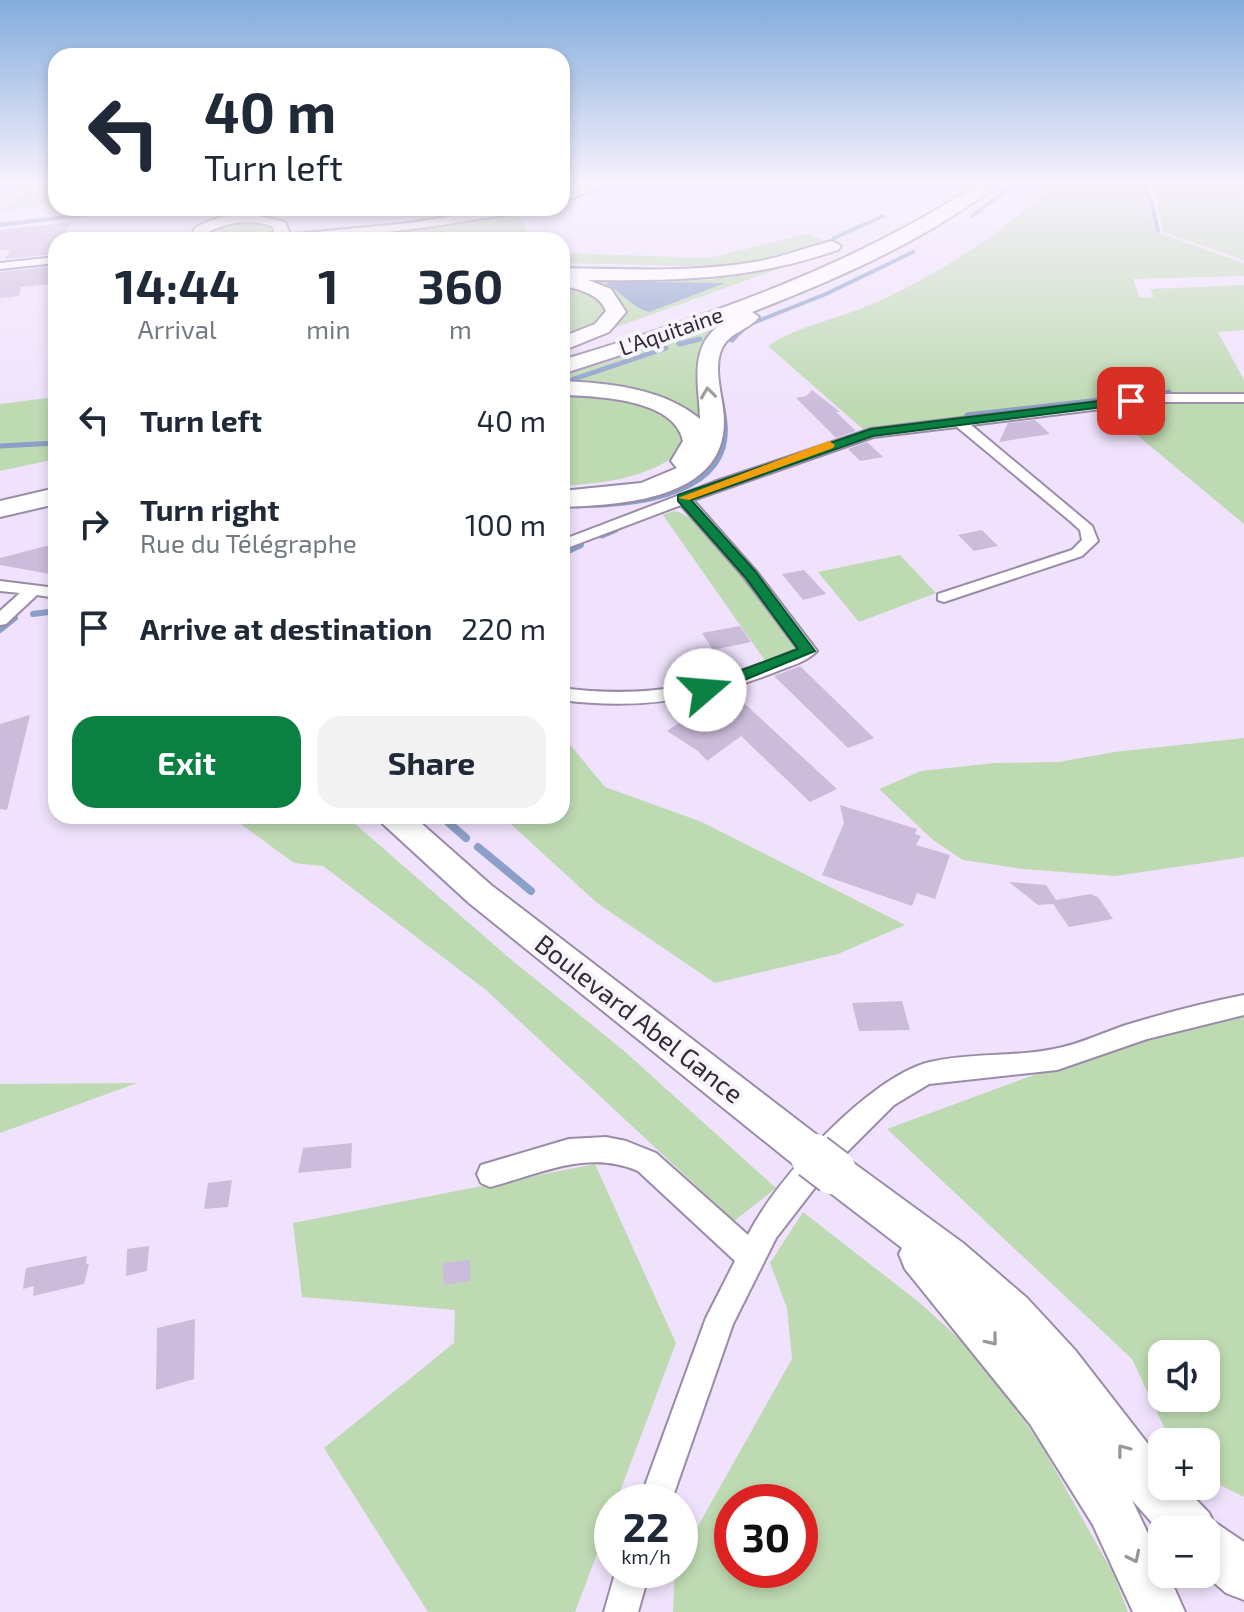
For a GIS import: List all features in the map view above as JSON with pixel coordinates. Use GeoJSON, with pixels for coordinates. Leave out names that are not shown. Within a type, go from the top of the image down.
{"type":"FeatureCollection","features":[{"type":"Feature","properties":{"kind":"highway"},"geometry":{"type":"LineString","coordinates":[[570,274],[732,274],[804,257]]}},
{"type":"Feature","properties":{"kind":"highway","name":"L'Aquitaine"},"geometry":{"type":"LineString","coordinates":[[570,349],[746,291],[822,257]]}},
{"type":"Feature","properties":{"kind":"highway","name":"L'Aquitaine"},"geometry":{"type":"LineString","coordinates":[[570,364],[729,312],[835,257]]}},
{"type":"Feature","properties":{"kind":"highway"},"geometry":{"type":"LineString","coordinates":[[570,496],[637,492],[669,482],[694,467],[710,443],[706,371],[714,341],[731,325],[828,282],[852,257]]}},
{"type":"Feature","properties":{"kind":"highway"},"geometry":{"type":"LineString","coordinates":[[570,282],[600,291],[613,301],[616,312],[602,328],[570,342]]}},
{"type":"Feature","properties":{"kind":"highway"},"geometry":{"type":"LineString","coordinates":[[570,389],[621,392],[660,403],[686,420],[695,442],[682,464],[661,477],[617,489],[570,495]]}},
{"type":"Feature","properties":{"kind":"highway"},"geometry":{"type":"LineString","coordinates":[[0,493],[48,481]]}},
{"type":"Feature","properties":{"kind":"highway"},"geometry":{"type":"LineString","coordinates":[[0,509],[48,498]]}},
{"type":"Feature","properties":{"kind":"main road","name":"Boulevard Abel Gance"},"geometry":{"type":"LineString","coordinates":[[403,824],[480,894],[1011,1312],[1061,1368],[1148,1485],[1178,1516]]}},
{"type":"Feature","properties":{"kind":"main road","name":"Boulevard Abel Gance"},"geometry":{"type":"LineString","coordinates":[[888,1216],[1046,1408],[1110,1508],[1159,1612]]}},
{"type":"Feature","properties":{"kind":"main road"},"geometry":{"type":"LineString","coordinates":[[1220,1555],[1244,1575]]}},
{"type":"Feature","properties":{"kind":"street"},"geometry":{"type":"LineString","coordinates":[[0,266],[48,261]]}},
{"type":"Feature","properties":{"kind":"street"},"geometry":{"type":"LineString","coordinates":[[570,542],[864,434],[1158,398],[1244,398]]}},
{"type":"Feature","properties":{"kind":"street"},"geometry":{"type":"LineString","coordinates":[[944,597],[1077,553],[1090,541],[1087,529],[1075,518],[958,421]]}},
{"type":"Feature","properties":{"kind":"street"},"geometry":{"type":"LineString","coordinates":[[570,695],[617,701],[668,698],[752,674],[808,651],[750,574],[683,498]]}},
{"type":"Feature","properties":{"kind":"street"},"geometry":{"type":"LineString","coordinates":[[0,586],[48,592]]}},
{"type":"Feature","properties":{"kind":"street"},"geometry":{"type":"LineString","coordinates":[[0,620],[32,591]]}},
{"type":"Feature","properties":{"kind":"street"},"geometry":{"type":"LineString","coordinates":[[661,1484],[721,1318],[769,1224],[864,1114],[902,1084],[923,1075],[1061,1059],[1193,1015],[1244,1005]]}},
{"type":"Feature","properties":{"kind":"street"},"geometry":{"type":"LineString","coordinates":[[490,1174],[589,1147],[610,1147],[629,1153],[647,1162],[752,1257]]}},
{"type":"Feature","properties":{"kind":"street"},"geometry":{"type":"LineString","coordinates":[[621,1612],[628,1588]]}},
{"type":"Feature","properties":{"kind":"green space"},"geometry":{"type":"Polygon","coordinates":[[[570,257],[769,257],[735,267],[570,263],[570,257]]]}},
{"type":"Feature","properties":{"kind":"green space"},"geometry":{"type":"Polygon","coordinates":[[[958,257],[1228,257],[1244,263],[1244,276],[1133,279],[1140,298],[1154,297],[1150,289],[1244,285],[1244,330],[1218,332],[1244,380],[1244,398],[1113,400],[865,431],[768,346],[793,333],[864,308],[958,257]]]}},
{"type":"Feature","properties":{"kind":"green space"},"geometry":{"type":"Polygon","coordinates":[[[781,268],[614,328],[622,317],[623,306],[614,295],[581,276],[706,280],[781,268]]]}},
{"type":"Feature","properties":{"kind":"green space"},"geometry":{"type":"Polygon","coordinates":[[[570,289],[603,304],[603,316],[594,327],[570,336],[570,289]]]}},
{"type":"Feature","properties":{"kind":"green space"},"geometry":{"type":"Polygon","coordinates":[[[715,329],[701,354],[699,365],[699,423],[684,410],[652,394],[618,386],[570,383],[570,374],[715,329]]]}},
{"type":"Feature","properties":{"kind":"green space"},"geometry":{"type":"Polygon","coordinates":[[[570,395],[616,397],[642,403],[668,417],[683,433],[680,453],[666,462],[638,474],[570,485],[570,395]]]}},
{"type":"Feature","properties":{"kind":"green space"},"geometry":{"type":"Polygon","coordinates":[[[48,398],[48,461],[0,471],[0,404],[48,398]]]}},
{"type":"Feature","properties":{"kind":"green space"},"geometry":{"type":"Polygon","coordinates":[[[1194,399],[1244,402],[1244,524],[1103,407],[1194,399]]]}},
{"type":"Feature","properties":{"kind":"green space"},"geometry":{"type":"Polygon","coordinates":[[[674,511],[688,517],[721,548],[794,646],[795,653],[768,665],[663,515],[674,511]]]}},
{"type":"Feature","properties":{"kind":"green space"},"geometry":{"type":"Polygon","coordinates":[[[900,555],[936,593],[859,622],[818,572],[900,555]]]}},
{"type":"Feature","properties":{"kind":"green space"},"geometry":{"type":"Polygon","coordinates":[[[1244,738],[1244,857],[1115,876],[1023,869],[963,860],[933,840],[879,789],[921,771],[995,763],[1059,762],[1114,752],[1244,738]]]}},
{"type":"Feature","properties":{"kind":"green space"},"geometry":{"type":"Polygon","coordinates":[[[570,745],[605,787],[702,822],[905,925],[838,954],[715,983],[597,903],[511,824],[570,824],[570,745]]]}},
{"type":"Feature","properties":{"kind":"green space"},"geometry":{"type":"Polygon","coordinates":[[[241,824],[355,824],[508,957],[623,1050],[776,1188],[734,1221],[486,990],[323,866],[294,863],[241,824]]]}},
{"type":"Feature","properties":{"kind":"green space"},"geometry":{"type":"Polygon","coordinates":[[[1244,1011],[1244,1497],[1220,1485],[1220,1428],[1164,1428],[1157,1412],[1220,1412],[1220,1340],[1148,1340],[1148,1393],[1132,1359],[887,1129],[1159,1029],[1244,1011]]]}},
{"type":"Feature","properties":{"kind":"green space"},"geometry":{"type":"Polygon","coordinates":[[[137,1083],[0,1133],[0,1084],[137,1083]]]}},
{"type":"Feature","properties":{"kind":"green space"},"geometry":{"type":"Polygon","coordinates":[[[595,1164],[676,1343],[623,1484],[594,1484],[594,1562],[575,1612],[428,1612],[324,1448],[454,1343],[455,1310],[302,1297],[293,1223],[595,1164]]]}},
{"type":"Feature","properties":{"kind":"green space"},"geometry":{"type":"Polygon","coordinates":[[[803,1212],[920,1303],[987,1364],[1043,1448],[1114,1575],[1128,1612],[673,1612],[674,1588],[698,1588],[698,1526],[714,1498],[714,1588],[818,1588],[818,1484],[722,1484],[792,1359],[787,1308],[770,1263],[803,1212]]]}},
{"type":"Feature","properties":{"kind":"water"},"geometry":{"type":"Polygon","coordinates":[[[610,281],[725,283],[649,312],[606,284],[610,281]]]}},
{"type":"Feature","properties":{"kind":"building"},"geometry":{"type":"Polygon","coordinates":[[[48,267],[48,285],[21,287],[19,296],[0,298],[0,272],[48,267]]]}},
{"type":"Feature","properties":{"kind":"building"},"geometry":{"type":"Polygon","coordinates":[[[812,390],[840,412],[836,412],[856,431],[836,438],[796,398],[806,396],[812,390]]]}},
{"type":"Feature","properties":{"kind":"building"},"geometry":{"type":"Polygon","coordinates":[[[1035,420],[1050,434],[999,442],[1008,423],[1035,420]]]}},
{"type":"Feature","properties":{"kind":"building"},"geometry":{"type":"Polygon","coordinates":[[[867,442],[883,457],[860,461],[848,449],[867,442]]]}},
{"type":"Feature","properties":{"kind":"building"},"geometry":{"type":"Polygon","coordinates":[[[982,530],[998,546],[974,551],[958,535],[982,530]]]}},
{"type":"Feature","properties":{"kind":"building"},"geometry":{"type":"Polygon","coordinates":[[[48,546],[48,574],[0,565],[0,558],[48,546]]]}},
{"type":"Feature","properties":{"kind":"building"},"geometry":{"type":"Polygon","coordinates":[[[804,570],[826,594],[803,600],[782,574],[804,570]]]}},
{"type":"Feature","properties":{"kind":"building"},"geometry":{"type":"Polygon","coordinates":[[[740,626],[751,642],[713,650],[702,633],[740,626]]]}},
{"type":"Feature","properties":{"kind":"building"},"geometry":{"type":"Polygon","coordinates":[[[800,666],[874,738],[848,748],[774,676],[800,666]]]}},
{"type":"Feature","properties":{"kind":"building"},"geometry":{"type":"Polygon","coordinates":[[[733,693],[837,789],[810,802],[741,736],[707,761],[698,751],[667,731],[697,710],[733,693]]]}},
{"type":"Feature","properties":{"kind":"building"},"geometry":{"type":"Polygon","coordinates":[[[30,715],[7,810],[0,809],[0,724],[30,715]]]}},
{"type":"Feature","properties":{"kind":"building"},"geometry":{"type":"Polygon","coordinates":[[[840,805],[917,829],[915,834],[921,836],[916,845],[950,855],[935,899],[917,893],[912,906],[822,875],[844,823],[840,805]]]}},
{"type":"Feature","properties":{"kind":"building"},"geometry":{"type":"Polygon","coordinates":[[[1009,882],[1046,885],[1056,900],[1090,894],[1098,897],[1113,919],[1069,927],[1053,904],[1038,905],[1009,882]]]}},
{"type":"Feature","properties":{"kind":"building"},"geometry":{"type":"Polygon","coordinates":[[[902,1001],[910,1030],[859,1031],[852,1003],[902,1001]]]}},
{"type":"Feature","properties":{"kind":"building"},"geometry":{"type":"Polygon","coordinates":[[[352,1143],[351,1168],[298,1173],[303,1148],[352,1143]]]}},
{"type":"Feature","properties":{"kind":"building"},"geometry":{"type":"Polygon","coordinates":[[[232,1180],[228,1207],[204,1209],[208,1183],[232,1180]]]}},
{"type":"Feature","properties":{"kind":"building"},"geometry":{"type":"Polygon","coordinates":[[[149,1246],[147,1271],[126,1276],[127,1249],[149,1246]]]}},
{"type":"Feature","properties":{"kind":"building"},"geometry":{"type":"Polygon","coordinates":[[[87,1256],[86,1264],[89,1264],[84,1284],[33,1296],[34,1286],[23,1289],[26,1268],[87,1256]]]}},
{"type":"Feature","properties":{"kind":"building"},"geometry":{"type":"Polygon","coordinates":[[[470,1260],[470,1281],[444,1285],[443,1263],[470,1260]]]}},
{"type":"Feature","properties":{"kind":"building"},"geometry":{"type":"Polygon","coordinates":[[[195,1319],[194,1379],[156,1390],[157,1328],[195,1319]]]}},
{"type":"Feature","properties":{"kind":"waterway"},"geometry":{"type":"LineString","coordinates":[[733,339],[748,325],[826,294],[902,257]]}},
{"type":"Feature","properties":{"kind":"waterway"},"geometry":{"type":"LineString","coordinates":[[679,344],[700,339]]}},
{"type":"Feature","properties":{"kind":"waterway"},"geometry":{"type":"LineString","coordinates":[[570,380],[666,348]]}},
{"type":"Feature","properties":{"kind":"waterway"},"geometry":{"type":"LineString","coordinates":[[967,415],[1169,392]]}},
{"type":"Feature","properties":{"kind":"waterway"},"geometry":{"type":"LineString","coordinates":[[570,506],[605,505],[654,498],[697,481],[713,467],[723,448],[725,429],[721,398]]}},
{"type":"Feature","properties":{"kind":"waterway"},"geometry":{"type":"LineString","coordinates":[[0,446],[48,443]]}},
{"type":"Feature","properties":{"kind":"waterway"},"geometry":{"type":"LineString","coordinates":[[602,536],[616,530]]}},
{"type":"Feature","properties":{"kind":"waterway"},"geometry":{"type":"LineString","coordinates":[[570,550],[581,545]]}},
{"type":"Feature","properties":{"kind":"waterway"},"geometry":{"type":"LineString","coordinates":[[33,614],[48,612]]}},
{"type":"Feature","properties":{"kind":"waterway"},"geometry":{"type":"LineString","coordinates":[[0,630],[15,618]]}},
{"type":"Feature","properties":{"kind":"waterway"},"geometry":{"type":"LineString","coordinates":[[450,824],[466,838]]}},
{"type":"Feature","properties":{"kind":"waterway"},"geometry":{"type":"LineString","coordinates":[[478,847],[531,891]]}},
{"type":"Feature","properties":{"kind":"slow traffic"},"geometry":{"type":"LineString","coordinates":[[685,498],[829,445]]}},
{"type":"Feature","properties":{"kind":"route"},"geometry":{"type":"LineString","coordinates":[[705,690],[808,651],[750,574],[683,498],[840,441],[871,433],[1131,401]]}}]}
